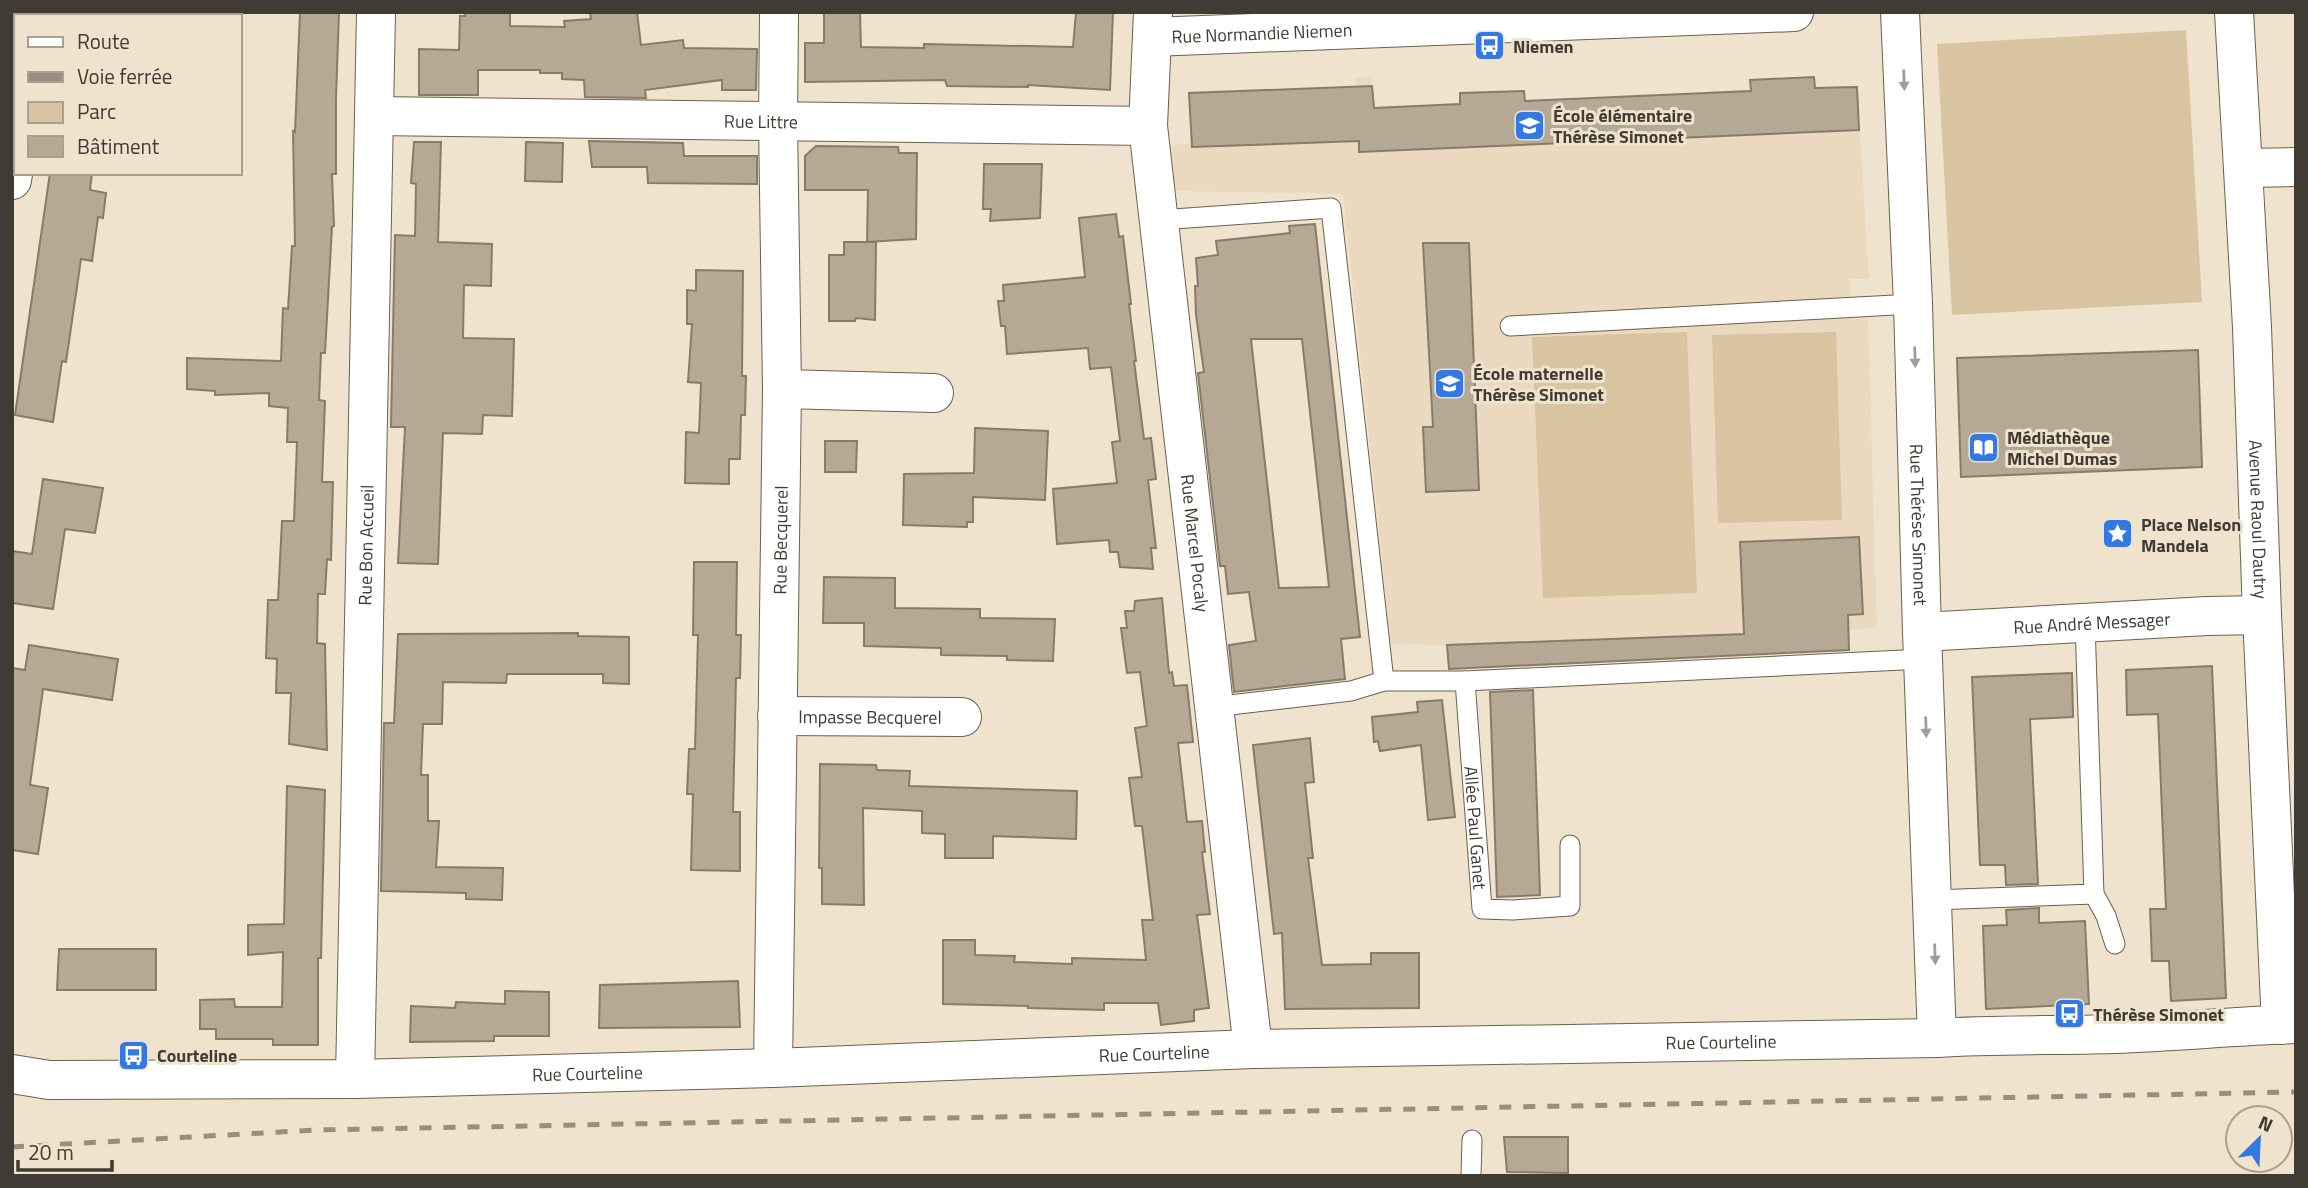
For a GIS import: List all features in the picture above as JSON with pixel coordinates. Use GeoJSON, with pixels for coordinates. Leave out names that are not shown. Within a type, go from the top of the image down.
{"type":"FeatureCollection","features":[{"type":"Feature","properties":{"kind":"street","name":"Rue Bon Accueil"},"geometry":{"type":"LineString","coordinates":[[355,1079],[376,12]]}},
{"type":"Feature","properties":{"kind":"street","name":"Rue Becquerel"},"geometry":{"type":"LineString","coordinates":[[774,1068],[782,389],[779,12]]}},
{"type":"Feature","properties":{"kind":"street","name":"Rue Normandie Niemen"},"geometry":{"type":"LineString","coordinates":[[1153,25],[1794,12]]}},
{"type":"Feature","properties":{"kind":"street","name":"Rue Thérèse Simonet"},"geometry":{"type":"LineString","coordinates":[[1900,12],[1913,304],[1937,1038]]}},
{"type":"Feature","properties":{"kind":"street","name":"Avenue Raoul Dautry"},"geometry":{"type":"LineString","coordinates":[[2234,12],[2262,615],[2281,670],[2289,1024]]}},
{"type":"Feature","properties":{"kind":"street","name":"Rue Marcel Pocaly"},"geometry":{"type":"LineString","coordinates":[[1153,25],[1148,126],[1253,1049]]}},
{"type":"Feature","properties":{"kind":"street","name":"Rue Littre"},"geometry":{"type":"LineString","coordinates":[[374,116],[1148,126]]}},
{"type":"Feature","properties":{"kind":"street"},"geometry":{"type":"LineString","coordinates":[[2243,168],[2296,167]]}},
{"type":"Feature","properties":{"kind":"street"},"geometry":{"type":"LineString","coordinates":[[782,389],[934,393]]}},
{"type":"Feature","properties":{"kind":"street","name":"Rue André Messager"},"geometry":{"type":"LineString","coordinates":[[1923,645],[2085,623],[2262,615]]}},
{"type":"Feature","properties":{"kind":"street","name":"Impasse Becquerel"},"geometry":{"type":"LineString","coordinates":[[777,716],[962,717]]}},
{"type":"Feature","properties":{"kind":"street","name":"Rue Courteline"},"geometry":{"type":"LineString","coordinates":[[12,1074],[49,1080],[355,1079],[774,1068],[1253,1049],[2116,1034],[2289,1024]]}},
{"type":"Feature","properties":{"kind":"lane"},"geometry":{"type":"LineString","coordinates":[[1159,219],[1331,208],[1384,681]]}},
{"type":"Feature","properties":{"kind":"lane"},"geometry":{"type":"LineString","coordinates":[[1510,326],[1913,304]]}},
{"type":"Feature","properties":{"kind":"lane"},"geometry":{"type":"LineString","coordinates":[[2085,623],[2094,894],[2106,916],[2115,944]]}},
{"type":"Feature","properties":{"kind":"lane"},"geometry":{"type":"LineString","coordinates":[[1213,707],[1351,691],[1384,681],[1465,681],[1923,645]]}},
{"type":"Feature","properties":{"kind":"lane","name":"Allée Paul Ganet"},"geometry":{"type":"LineString","coordinates":[[1465,681],[1482,909],[1570,906],[1570,845]]}},
{"type":"Feature","properties":{"kind":"lane"},"geometry":{"type":"LineString","coordinates":[[1933,900],[2094,894]]}},
{"type":"Feature","properties":{"kind":"lane"},"geometry":{"type":"LineString","coordinates":[[1471,1176],[1472,1140]]}},
{"type":"Feature","properties":{"kind":"shaded area"},"geometry":{"type":"Polygon","coordinates":[[[1371,77],[1374,108],[1460,104],[1460,93],[1524,91],[1525,101],[1751,91],[1750,80],[1814,77],[1815,88],[1857,87],[1869,279],[1850,279],[1851,319],[1868,318],[1877,627],[1447,645],[1391,644],[1343,194],[1171,191],[1167,146],[1191,143],[1189,93],[1356,86],[1356,78],[1371,77]]]}},
{"type":"Feature","properties":{"kind":"green space"},"geometry":{"type":"Polygon","coordinates":[[[2186,30],[2202,302],[1952,315],[1937,44],[2186,30]]]}},
{"type":"Feature","properties":{"kind":"green space"},"geometry":{"type":"Polygon","coordinates":[[[1687,332],[1697,593],[1543,598],[1532,337],[1687,332]]]}},
{"type":"Feature","properties":{"kind":"green space"},"geometry":{"type":"Polygon","coordinates":[[[1836,332],[1842,520],[1718,523],[1712,335],[1836,332]]]}},
{"type":"Feature","properties":{"kind":"building"},"geometry":{"type":"Polygon","coordinates":[[[300,12],[339,12],[336,174],[332,174],[334,226],[319,400],[325,401],[322,482],[333,482],[331,560],[327,559],[325,594],[318,594],[317,643],[325,644],[327,750],[289,744],[291,693],[276,693],[277,659],[266,658],[268,600],[278,600],[282,521],[294,521],[297,442],[287,442],[288,408],[269,406],[269,393],[215,395],[215,391],[187,389],[187,358],[281,361],[283,308],[288,309],[292,246],[295,246],[293,131],[295,132],[300,12]]]}},
{"type":"Feature","properties":{"kind":"building"},"geometry":{"type":"Polygon","coordinates":[[[465,12],[510,12],[510,26],[565,27],[564,21],[591,19],[590,12],[637,12],[641,45],[683,40],[684,48],[757,49],[756,90],[722,90],[722,80],[645,90],[646,98],[585,97],[584,80],[562,79],[562,73],[540,73],[540,70],[478,70],[478,95],[419,95],[419,49],[459,50],[460,16],[465,16],[465,12]]]}},
{"type":"Feature","properties":{"kind":"building"},"geometry":{"type":"Polygon","coordinates":[[[824,12],[860,12],[861,47],[924,48],[924,44],[1073,47],[1076,12],[1113,12],[1110,90],[1028,85],[947,86],[945,80],[805,82],[805,43],[824,43],[824,12]]]}},
{"type":"Feature","properties":{"kind":"building"},"geometry":{"type":"Polygon","coordinates":[[[1814,77],[1815,88],[1857,87],[1859,130],[1359,152],[1359,141],[1192,147],[1189,93],[1372,86],[1374,108],[1460,104],[1460,93],[1524,91],[1525,101],[1751,91],[1750,80],[1814,77]]]}},
{"type":"Feature","properties":{"kind":"building"},"geometry":{"type":"Polygon","coordinates":[[[589,141],[683,143],[684,156],[757,156],[757,184],[648,183],[647,167],[592,167],[589,141]]]}},
{"type":"Feature","properties":{"kind":"building"},"geometry":{"type":"Polygon","coordinates":[[[414,142],[441,142],[438,242],[492,244],[491,286],[464,285],[463,338],[514,339],[512,416],[483,415],[482,434],[443,433],[438,564],[398,563],[405,427],[391,427],[395,235],[415,236],[416,184],[411,183],[414,142]]]}},
{"type":"Feature","properties":{"kind":"building"},"geometry":{"type":"Polygon","coordinates":[[[526,142],[563,143],[562,182],[525,181],[526,142]]]}},
{"type":"Feature","properties":{"kind":"building"},"geometry":{"type":"Polygon","coordinates":[[[816,146],[898,147],[899,153],[917,153],[916,239],[867,242],[868,190],[805,190],[805,156],[816,146]]]}},
{"type":"Feature","properties":{"kind":"building"},"geometry":{"type":"Polygon","coordinates":[[[984,164],[1042,164],[1040,218],[990,221],[991,209],[983,209],[984,164]]]}},
{"type":"Feature","properties":{"kind":"building"},"geometry":{"type":"Polygon","coordinates":[[[50,175],[92,175],[90,190],[106,193],[103,218],[98,217],[92,261],[81,259],[66,362],[62,361],[53,422],[15,415],[50,175]]]}},
{"type":"Feature","properties":{"kind":"building"},"geometry":{"type":"Polygon","coordinates":[[[1116,214],[1119,237],[1123,236],[1144,439],[1151,438],[1156,479],[1148,480],[1156,548],[1151,548],[1153,569],[1120,567],[1118,552],[1110,552],[1109,540],[1057,544],[1053,489],[1117,483],[1112,442],[1120,441],[1111,367],[1090,369],[1088,348],[1007,354],[1005,326],[1001,326],[998,301],[1004,301],[1003,285],[1085,277],[1079,218],[1116,214]]]}},
{"type":"Feature","properties":{"kind":"building"},"geometry":{"type":"Polygon","coordinates":[[[1315,224],[1360,637],[1341,639],[1345,679],[1234,692],[1229,645],[1256,641],[1249,592],[1228,594],[1225,566],[1220,566],[1198,373],[1204,372],[1196,315],[1196,258],[1218,255],[1216,241],[1290,233],[1289,226],[1315,224]],[[1251,339],[1279,588],[1329,587],[1302,339],[1251,339]]]}},
{"type":"Feature","properties":{"kind":"building"},"geometry":{"type":"Polygon","coordinates":[[[844,242],[876,242],[875,320],[856,318],[855,321],[829,321],[829,255],[844,255],[844,242]]]}},
{"type":"Feature","properties":{"kind":"building"},"geometry":{"type":"Polygon","coordinates":[[[1423,243],[1469,243],[1479,490],[1426,492],[1423,427],[1433,427],[1423,243]]]}},
{"type":"Feature","properties":{"kind":"building"},"geometry":{"type":"Polygon","coordinates":[[[696,270],[743,271],[742,376],[746,376],[745,415],[741,415],[740,459],[729,459],[729,484],[685,483],[686,432],[699,433],[701,383],[688,382],[692,324],[687,324],[687,290],[696,291],[696,270]]]}},
{"type":"Feature","properties":{"kind":"building"},"geometry":{"type":"Polygon","coordinates":[[[2198,350],[2202,467],[1961,477],[1957,358],[2198,350]]]}},
{"type":"Feature","properties":{"kind":"building"},"geometry":{"type":"Polygon","coordinates":[[[975,428],[1048,431],[1045,500],[973,497],[973,522],[967,522],[967,527],[903,525],[904,474],[974,473],[975,428]]]}},
{"type":"Feature","properties":{"kind":"building"},"geometry":{"type":"Polygon","coordinates":[[[825,441],[857,441],[856,472],[825,472],[825,441]]]}},
{"type":"Feature","properties":{"kind":"building"},"geometry":{"type":"Polygon","coordinates":[[[43,479],[103,488],[95,533],[65,529],[53,609],[12,603],[12,551],[32,554],[43,479]]]}},
{"type":"Feature","properties":{"kind":"building"},"geometry":{"type":"Polygon","coordinates":[[[1859,537],[1863,614],[1848,615],[1849,650],[1449,669],[1447,645],[1744,634],[1740,542],[1859,537]]]}},
{"type":"Feature","properties":{"kind":"building"},"geometry":{"type":"Polygon","coordinates":[[[694,562],[737,562],[736,635],[741,635],[740,678],[736,678],[733,812],[740,812],[740,871],[691,870],[693,794],[687,794],[689,749],[695,749],[698,635],[693,635],[694,562]]]}},
{"type":"Feature","properties":{"kind":"building"},"geometry":{"type":"Polygon","coordinates":[[[824,577],[895,578],[895,608],[980,609],[980,618],[1055,619],[1053,661],[1007,660],[1007,656],[941,655],[941,648],[864,646],[864,623],[823,623],[824,577]]]}},
{"type":"Feature","properties":{"kind":"building"},"geometry":{"type":"Polygon","coordinates":[[[1162,598],[1169,673],[1172,672],[1174,686],[1187,685],[1193,742],[1178,743],[1187,822],[1202,821],[1205,852],[1202,852],[1210,914],[1197,915],[1209,1008],[1194,1010],[1194,1021],[1161,1025],[1158,1003],[1104,1003],[1104,1010],[943,1004],[943,940],[975,940],[975,955],[1015,956],[1014,962],[1072,964],[1072,958],[1146,960],[1142,920],[1153,920],[1142,826],[1135,826],[1129,778],[1142,777],[1135,728],[1147,726],[1140,672],[1127,673],[1121,628],[1127,628],[1125,611],[1134,611],[1135,601],[1162,598]]]}},
{"type":"Feature","properties":{"kind":"building"},"geometry":{"type":"Polygon","coordinates":[[[578,633],[578,636],[629,637],[629,684],[603,683],[603,674],[507,674],[506,683],[443,682],[442,724],[423,724],[421,775],[428,775],[428,821],[439,821],[436,867],[503,868],[502,900],[466,899],[466,893],[381,891],[384,723],[394,723],[398,634],[578,633]]]}},
{"type":"Feature","properties":{"kind":"building"},"geometry":{"type":"Polygon","coordinates":[[[29,645],[118,659],[112,700],[43,689],[30,785],[48,788],[38,854],[12,850],[12,668],[25,670],[29,645]]]}},
{"type":"Feature","properties":{"kind":"building"},"geometry":{"type":"Polygon","coordinates":[[[2212,666],[2226,998],[2171,1001],[2169,961],[2152,961],[2150,909],[2166,909],[2158,714],[2127,715],[2126,670],[2212,666]]]}},
{"type":"Feature","properties":{"kind":"building"},"geometry":{"type":"Polygon","coordinates":[[[2072,673],[2073,717],[2030,719],[2038,884],[2006,885],[2005,865],[1980,865],[1972,677],[2072,673]]]}},
{"type":"Feature","properties":{"kind":"building"},"geometry":{"type":"Polygon","coordinates":[[[1533,690],[1540,895],[1497,897],[1490,692],[1533,690]]]}},
{"type":"Feature","properties":{"kind":"building"},"geometry":{"type":"Polygon","coordinates":[[[1442,700],[1455,817],[1428,820],[1421,745],[1380,751],[1378,741],[1374,742],[1372,717],[1418,712],[1417,702],[1442,700]]]}},
{"type":"Feature","properties":{"kind":"building"},"geometry":{"type":"Polygon","coordinates":[[[1310,738],[1314,782],[1305,783],[1313,858],[1308,858],[1322,965],[1371,964],[1371,953],[1419,953],[1419,1008],[1285,1009],[1282,933],[1274,934],[1253,745],[1310,738]]]}},
{"type":"Feature","properties":{"kind":"building"},"geometry":{"type":"Polygon","coordinates":[[[820,764],[876,765],[877,770],[910,771],[909,786],[1077,791],[1076,839],[993,836],[993,858],[945,858],[945,834],[922,833],[922,811],[863,808],[864,905],[822,904],[822,868],[819,868],[820,764]]]}},
{"type":"Feature","properties":{"kind":"building"},"geometry":{"type":"Polygon","coordinates":[[[287,786],[325,790],[321,958],[318,958],[318,1045],[273,1045],[273,1039],[216,1039],[216,1029],[200,1029],[200,1000],[234,999],[235,1007],[282,1007],[283,952],[248,955],[248,925],[284,924],[287,786]]]}},
{"type":"Feature","properties":{"kind":"building"},"geometry":{"type":"Polygon","coordinates":[[[2039,908],[2039,923],[2085,921],[2089,1004],[1986,1009],[1983,926],[2007,925],[2006,910],[2039,908]]]}},
{"type":"Feature","properties":{"kind":"building"},"geometry":{"type":"Polygon","coordinates":[[[59,949],[156,949],[156,990],[57,990],[59,949]]]}},
{"type":"Feature","properties":{"kind":"building"},"geometry":{"type":"Polygon","coordinates":[[[738,981],[740,1027],[599,1028],[600,985],[738,981]]]}},
{"type":"Feature","properties":{"kind":"building"},"geometry":{"type":"Polygon","coordinates":[[[505,991],[549,992],[549,1036],[494,1036],[494,1041],[410,1042],[411,1006],[455,1008],[456,1002],[505,1004],[505,991]]]}},
{"type":"Feature","properties":{"kind":"building"},"geometry":{"type":"Polygon","coordinates":[[[1504,1137],[1568,1137],[1568,1173],[1507,1172],[1504,1137]]]}},
{"type":"Feature","properties":{"kind":"railway"},"geometry":{"type":"LineString","coordinates":[[12,1147],[316,1130],[2296,1092]]}},
{"type":"Feature","properties":{"kind":"place","name":"Niemen"},"geometry":{"type":"Point","coordinates":[1490,46]}},
{"type":"Feature","properties":{"kind":"place","name":"École élémentaire Thérèse Simonet"},"geometry":{"type":"Point","coordinates":[1530,125]}},
{"type":"Feature","properties":{"kind":"place","name":"École maternelle Thérèse Simonet"},"geometry":{"type":"Point","coordinates":[1450,383]}},
{"type":"Feature","properties":{"kind":"place","name":"Médiathèque Michel Dumas"},"geometry":{"type":"Point","coordinates":[1984,447]}},
{"type":"Feature","properties":{"kind":"place","name":"Place Nelson Mandela"},"geometry":{"type":"Point","coordinates":[2118,534]}},
{"type":"Feature","properties":{"kind":"place","name":"Thérèse Simonet"},"geometry":{"type":"Point","coordinates":[2070,1014]}},
{"type":"Feature","properties":{"kind":"place","name":"Courteline"},"geometry":{"type":"Point","coordinates":[134,1055]}}]}
